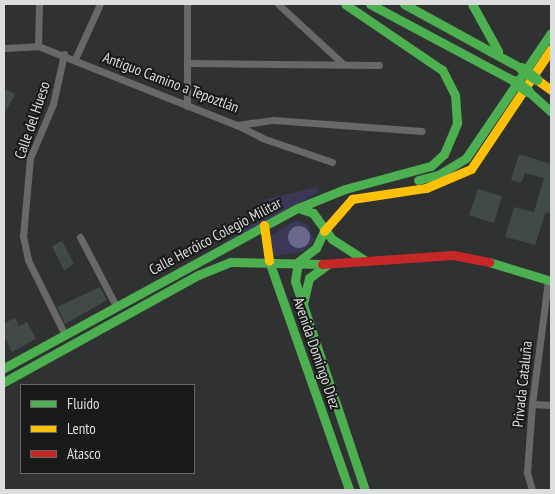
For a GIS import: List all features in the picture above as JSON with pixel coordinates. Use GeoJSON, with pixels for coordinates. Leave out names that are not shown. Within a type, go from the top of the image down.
{"type":"FeatureCollection","features":[{"type":"Feature","properties":{"kind":"main road"},"geometry":{"type":"LineString","coordinates":[[298,208],[338,191],[386,180],[431,166],[444,154],[457,124],[455,95],[430,58],[345,4]]}},
{"type":"Feature","properties":{"kind":"main road"},"geometry":{"type":"LineString","coordinates":[[370,4],[514,81],[551,112]]}},
{"type":"Feature","properties":{"kind":"main road"},"geometry":{"type":"LineString","coordinates":[[404,4],[503,57],[551,90]]}},
{"type":"Feature","properties":{"kind":"main road"},"geometry":{"type":"LineString","coordinates":[[472,4],[478,22],[503,57]]}},
{"type":"Feature","properties":{"kind":"main road"},"geometry":{"type":"LineString","coordinates":[[386,180],[423,180],[466,158],[551,33]]}},
{"type":"Feature","properties":{"kind":"main road"},"geometry":{"type":"LineString","coordinates":[[298,262],[316,248],[324,231],[352,199],[426,188],[471,169],[551,49]]}},
{"type":"Feature","properties":{"kind":"main road","name":"Calle Heróico Colegio Militar"},"geometry":{"type":"LineString","coordinates":[[4,368],[298,208],[313,213],[324,231],[349,253],[366,261]]}},
{"type":"Feature","properties":{"kind":"main road","name":"Avenida Domingo Diez"},"geometry":{"type":"LineString","coordinates":[[264,225],[262,242],[349,490]]}},
{"type":"Feature","properties":{"kind":"main road","name":"Calle Heróico Colegio Militar"},"geometry":{"type":"LineString","coordinates":[[4,382],[213,267],[269,261],[328,264],[453,254],[508,265],[550,280]]}},
{"type":"Feature","properties":{"kind":"main road","name":"Avenida Domingo Diez"},"geometry":{"type":"LineString","coordinates":[[298,262],[295,281],[365,490]]}},
{"type":"Feature","properties":{"kind":"main road"},"geometry":{"type":"LineString","coordinates":[[303,304],[309,278],[328,264]]}},
{"type":"Feature","properties":{"kind":"main road"},"geometry":{"type":"LineString","coordinates":[[298,346],[314,341]]}},
{"type":"Feature","properties":{"kind":"street"},"geometry":{"type":"LineString","coordinates":[[38,46],[39,4]]}},
{"type":"Feature","properties":{"kind":"street"},"geometry":{"type":"LineString","coordinates":[[74,59],[100,4]]}},
{"type":"Feature","properties":{"kind":"street"},"geometry":{"type":"LineString","coordinates":[[187,4],[190,63],[187,106]]}},
{"type":"Feature","properties":{"kind":"street"},"geometry":{"type":"LineString","coordinates":[[278,4],[343,64]]}},
{"type":"Feature","properties":{"kind":"street","name":"Antiguo Camino a Tepoztlán"},"geometry":{"type":"LineString","coordinates":[[4,48],[38,46],[64,54],[237,125],[274,120],[422,131]]}},
{"type":"Feature","properties":{"kind":"street","name":"Calle del Hueso"},"geometry":{"type":"LineString","coordinates":[[64,54],[53,104],[30,158],[23,236],[28,260],[65,335]]}},
{"type":"Feature","properties":{"kind":"street"},"geometry":{"type":"LineString","coordinates":[[190,63],[379,65]]}},
{"type":"Feature","properties":{"kind":"street"},"geometry":{"type":"LineString","coordinates":[[237,125],[262,138],[332,162]]}},
{"type":"Feature","properties":{"kind":"street"},"geometry":{"type":"LineString","coordinates":[[80,237],[116,306]]}},
{"type":"Feature","properties":{"kind":"street","name":"Privada Cataluña"},"geometry":{"type":"LineString","coordinates":[[532,490],[527,472],[532,404],[550,280]]}},
{"type":"Feature","properties":{"kind":"street"},"geometry":{"type":"LineString","coordinates":[[532,404],[551,405]]}},
{"type":"Feature","properties":{"kind":"shaded area"},"geometry":{"type":"Polygon","coordinates":[[[317,187],[319,192],[222,245],[258,218],[264,200],[317,187]]]}},
{"type":"Feature","properties":{"kind":"shaded area"},"geometry":{"type":"Polygon","coordinates":[[[295,220],[308,225],[314,241],[303,252],[274,256],[266,239],[295,220]]]}},
{"type":"Feature","properties":{"kind":"shaded area"},"geometry":{"type":"Polygon","coordinates":[[[299,226],[307,229],[310,237],[307,245],[299,248],[291,245],[288,237],[291,229],[299,226]]]}},
{"type":"Feature","properties":{"kind":"building"},"geometry":{"type":"Polygon","coordinates":[[[6,89],[15,94],[4,115],[4,94],[6,89]]]}},
{"type":"Feature","properties":{"kind":"building"},"geometry":{"type":"Polygon","coordinates":[[[519,154],[551,164],[551,214],[546,212],[535,245],[505,237],[514,207],[534,212],[544,178],[525,173],[521,183],[511,180],[519,154]]]}},
{"type":"Feature","properties":{"kind":"building"},"geometry":{"type":"Polygon","coordinates":[[[478,189],[502,196],[494,223],[469,215],[478,189]]]}},
{"type":"Feature","properties":{"kind":"building"},"geometry":{"type":"Polygon","coordinates":[[[62,241],[74,264],[64,270],[52,246],[62,241]]]}},
{"type":"Feature","properties":{"kind":"building"},"geometry":{"type":"Polygon","coordinates":[[[100,287],[107,300],[65,324],[57,307],[100,287]]]}},
{"type":"Feature","properties":{"kind":"building"},"geometry":{"type":"Polygon","coordinates":[[[15,318],[19,326],[27,322],[36,339],[12,352],[4,336],[4,323],[15,318]]]}},
{"type":"Feature","properties":{"kind":"traffic: fast"},"geometry":{"type":"LineString","coordinates":[[298,208],[345,189],[431,166],[444,154],[457,123],[455,95],[442,70],[345,4]]}},
{"type":"Feature","properties":{"kind":"traffic: fast"},"geometry":{"type":"LineString","coordinates":[[370,4],[514,81]]}},
{"type":"Feature","properties":{"kind":"traffic: fast"},"geometry":{"type":"LineString","coordinates":[[404,4],[521,68]]}},
{"type":"Feature","properties":{"kind":"traffic: fast"},"geometry":{"type":"LineString","coordinates":[[472,4],[498,51]]}},
{"type":"Feature","properties":{"kind":"traffic: fast"},"geometry":{"type":"LineString","coordinates":[[418,180],[438,175],[466,158],[551,33]]}},
{"type":"Feature","properties":{"kind":"traffic: fast"},"geometry":{"type":"LineString","coordinates":[[521,68],[536,79]]}},
{"type":"Feature","properties":{"kind":"traffic: fast"},"geometry":{"type":"LineString","coordinates":[[514,81],[528,91]]}},
{"type":"Feature","properties":{"kind":"traffic: fast"},"geometry":{"type":"LineString","coordinates":[[528,91],[551,112]]}},
{"type":"Feature","properties":{"kind":"traffic: fast"},"geometry":{"type":"LineString","coordinates":[[4,368],[298,208],[313,213],[332,239],[366,261]]}},
{"type":"Feature","properties":{"kind":"traffic: fast"},"geometry":{"type":"LineString","coordinates":[[298,262],[316,248],[324,231]]}},
{"type":"Feature","properties":{"kind":"traffic: fast"},"geometry":{"type":"LineString","coordinates":[[269,261],[349,490]]}},
{"type":"Feature","properties":{"kind":"traffic: fast"},"geometry":{"type":"LineString","coordinates":[[4,382],[198,275],[231,262],[322,264]]}},
{"type":"Feature","properties":{"kind":"traffic: fast"},"geometry":{"type":"LineString","coordinates":[[298,262],[295,281],[365,490]]}},
{"type":"Feature","properties":{"kind":"traffic: fast"},"geometry":{"type":"LineString","coordinates":[[489,262],[551,281]]}},
{"type":"Feature","properties":{"kind":"traffic: fast"},"geometry":{"type":"LineString","coordinates":[[303,304],[309,278],[327,265]]}},
{"type":"Feature","properties":{"kind":"traffic: slow"},"geometry":{"type":"LineString","coordinates":[[324,231],[352,199],[426,188],[471,169],[551,49]]}},
{"type":"Feature","properties":{"kind":"traffic: slow"},"geometry":{"type":"LineString","coordinates":[[536,79],[551,90]]}},
{"type":"Feature","properties":{"kind":"traffic: slow"},"geometry":{"type":"LineString","coordinates":[[264,225],[269,261]]}},
{"type":"Feature","properties":{"kind":"traffic: jam"},"geometry":{"type":"LineString","coordinates":[[322,264],[453,255],[489,262]]}}]}
